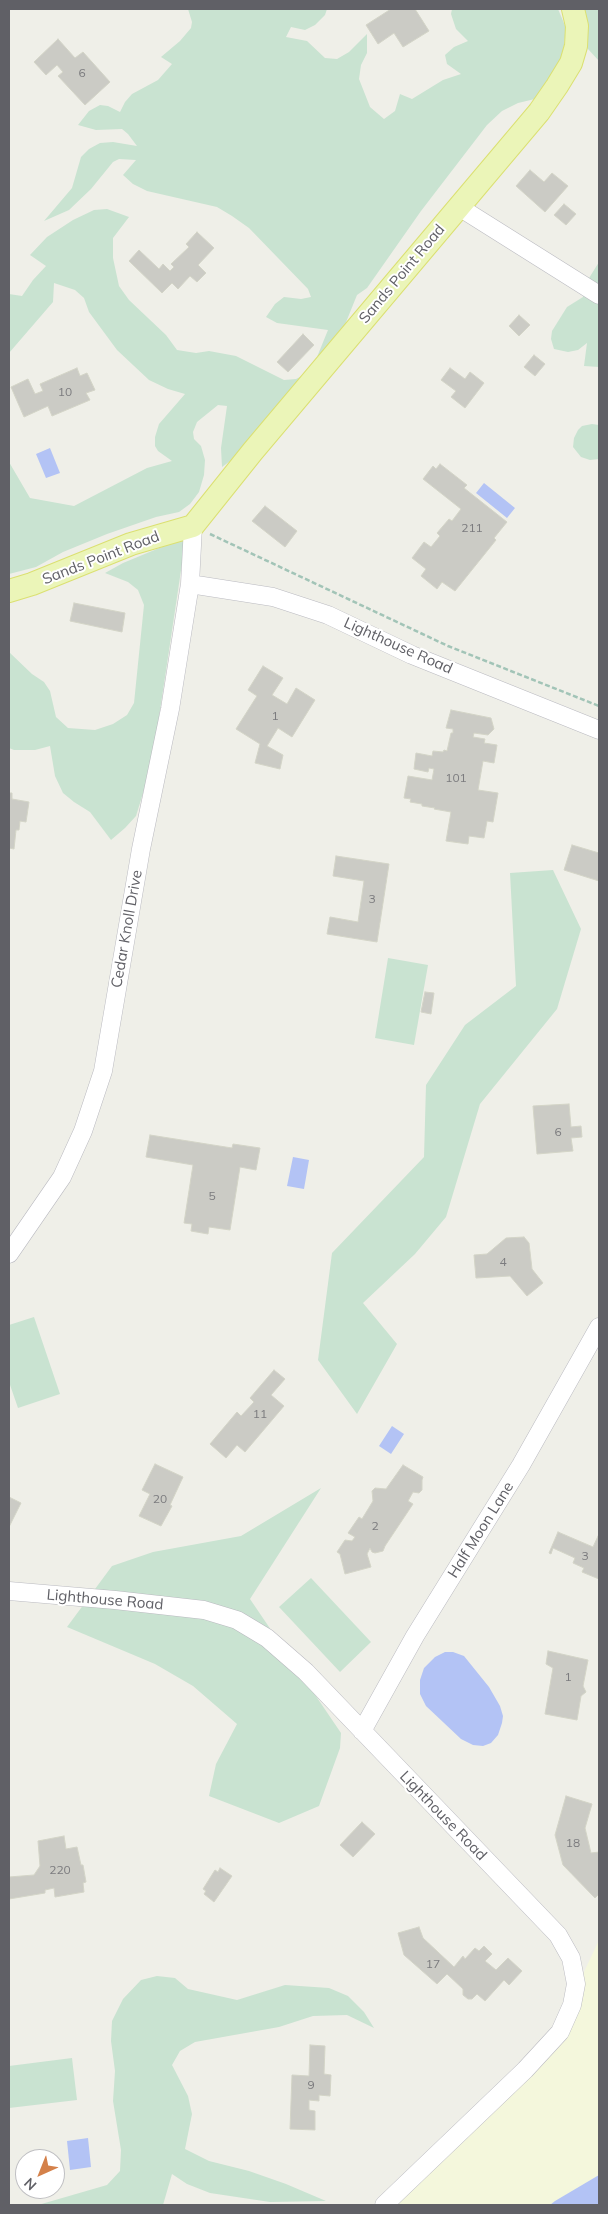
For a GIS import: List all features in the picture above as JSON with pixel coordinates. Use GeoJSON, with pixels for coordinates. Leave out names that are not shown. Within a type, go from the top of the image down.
{"type":"FeatureCollection","features":[{"type":"Feature","properties":{"kind":"main road","name":"Sands Point Road"},"geometry":{"type":"LineString","coordinates":[[9,591],[32,584],[131,544],[193,526],[253,451],[539,112],[558,86],[571,63],[577,40],[573,9]]}},
{"type":"Feature","properties":{"kind":"street"},"geometry":{"type":"LineString","coordinates":[[458,207],[599,295]]}},
{"type":"Feature","properties":{"kind":"street"},"geometry":{"type":"LineString","coordinates":[[190,584],[193,526]]}},
{"type":"Feature","properties":{"kind":"street","name":"Lighthouse Road"},"geometry":{"type":"LineString","coordinates":[[190,584],[273,597],[328,615],[412,655],[599,730]]}},
{"type":"Feature","properties":{"kind":"street","name":"Cedar Knoll Drive"},"geometry":{"type":"LineString","coordinates":[[9,1254],[62,1177],[83,1131],[103,1071],[141,849],[170,708],[190,584]]}},
{"type":"Feature","properties":{"kind":"street","name":"Half Moon Lane"},"geometry":{"type":"LineString","coordinates":[[362,1731],[415,1636],[521,1465],[599,1327]]}},
{"type":"Feature","properties":{"kind":"street","name":"Lighthouse Road"},"geometry":{"type":"LineString","coordinates":[[9,1591],[204,1610],[237,1620],[267,1638],[306,1672],[558,1935],[571,1958],[576,1984],[572,2005],[560,2032],[525,2070],[384,2205]]}},
{"type":"Feature","properties":{"kind":"path"},"geometry":{"type":"LineString","coordinates":[[193,526],[448,646],[599,706]]}},
{"type":"Feature","properties":{"kind":"shaded area"},"geometry":{"type":"Polygon","coordinates":[[[188,9],[327,9],[325,15],[315,25],[305,30],[291,27],[286,37],[307,41],[325,58],[337,59],[349,52],[367,34],[367,53],[361,65],[359,79],[370,107],[384,119],[395,111],[400,94],[412,99],[443,80],[461,74],[447,64],[445,55],[454,47],[468,41],[456,29],[451,14],[452,9],[558,9],[566,28],[561,72],[539,98],[518,103],[502,111],[487,125],[421,211],[367,288],[357,295],[340,337],[317,357],[328,330],[277,323],[266,317],[275,304],[284,297],[301,299],[311,297],[308,289],[249,228],[217,207],[147,191],[133,184],[123,175],[136,160],[119,159],[113,162],[91,189],[69,210],[44,221],[72,188],[81,157],[89,149],[100,143],[113,142],[137,146],[122,129],[96,130],[78,125],[89,111],[100,105],[108,106],[120,112],[132,94],[158,80],[172,64],[161,57],[180,41],[191,28],[192,22],[188,9]]]}},
{"type":"Feature","properties":{"kind":"shaded area"},"geometry":{"type":"Polygon","coordinates":[[[573,9],[599,9],[599,61],[577,37],[573,9]]]}},
{"type":"Feature","properties":{"kind":"shaded area"},"geometry":{"type":"Polygon","coordinates":[[[107,209],[129,217],[113,238],[113,258],[119,286],[129,300],[166,335],[177,350],[196,353],[209,351],[236,356],[284,380],[296,379],[306,374],[233,459],[222,467],[221,448],[227,406],[218,405],[197,422],[193,432],[194,439],[201,446],[205,460],[204,475],[199,492],[190,504],[179,512],[156,517],[107,534],[63,552],[36,567],[9,574],[9,462],[30,498],[74,506],[147,468],[172,461],[158,451],[155,446],[155,437],[159,424],[185,394],[168,389],[149,380],[117,350],[89,312],[84,298],[75,290],[54,283],[53,302],[9,353],[9,294],[22,296],[46,266],[30,255],[47,237],[73,220],[94,210],[107,209]]]}},
{"type":"Feature","properties":{"kind":"shaded area"},"geometry":{"type":"Polygon","coordinates":[[[599,262],[599,367],[584,366],[587,343],[578,350],[568,352],[554,349],[551,339],[552,331],[567,307],[583,297],[586,283],[599,262]]]}},
{"type":"Feature","properties":{"kind":"shaded area"},"geometry":{"type":"Polygon","coordinates":[[[599,425],[599,459],[590,460],[581,457],[573,447],[574,438],[578,430],[582,426],[599,425]]]}},
{"type":"Feature","properties":{"kind":"shaded area"},"geometry":{"type":"Polygon","coordinates":[[[186,537],[152,764],[136,816],[111,840],[90,812],[63,793],[55,776],[50,746],[35,750],[14,750],[9,748],[9,652],[32,674],[44,682],[50,691],[56,717],[68,728],[95,730],[113,724],[127,715],[134,703],[144,605],[138,590],[128,582],[105,573],[123,563],[186,537]]]}},
{"type":"Feature","properties":{"kind":"shaded area"},"geometry":{"type":"Polygon","coordinates":[[[553,870],[581,929],[557,1009],[480,1104],[446,1217],[415,1254],[363,1303],[397,1344],[357,1414],[318,1360],[332,1253],[424,1157],[426,1085],[465,1025],[516,986],[510,873],[553,870]]]}},
{"type":"Feature","properties":{"kind":"shaded area"},"geometry":{"type":"Polygon","coordinates":[[[388,958],[428,965],[414,1045],[375,1038],[388,958]]]}},
{"type":"Feature","properties":{"kind":"shaded area"},"geometry":{"type":"Polygon","coordinates":[[[34,1317],[60,1394],[18,1408],[9,1382],[9,1325],[34,1317]]]}},
{"type":"Feature","properties":{"kind":"shaded area"},"geometry":{"type":"Polygon","coordinates":[[[321,1488],[250,1599],[341,1733],[340,1748],[319,1806],[279,1823],[209,1796],[216,1764],[237,1724],[193,1686],[155,1664],[67,1627],[112,1566],[153,1552],[241,1536],[321,1488]]]}},
{"type":"Feature","properties":{"kind":"shaded area"},"geometry":{"type":"Polygon","coordinates":[[[311,1578],[371,1642],[340,1672],[279,1607],[311,1578]]]}},
{"type":"Feature","properties":{"kind":"shaded area"},"geometry":{"type":"Polygon","coordinates":[[[157,1976],[175,1978],[188,1989],[237,2000],[285,1985],[329,1988],[348,1996],[364,2012],[374,2028],[347,2015],[313,2016],[279,2027],[195,2042],[180,2051],[172,2065],[188,2096],[192,2114],[185,2149],[209,2161],[249,2171],[326,2201],[270,2202],[210,2193],[187,2184],[172,2174],[163,2205],[38,2205],[65,2199],[65,2197],[107,2185],[120,2171],[121,2150],[113,2101],[115,2071],[111,2041],[112,2021],[123,1999],[141,1980],[157,1976]]]}},
{"type":"Feature","properties":{"kind":"shaded area"},"geometry":{"type":"Polygon","coordinates":[[[72,2058],[77,2100],[9,2108],[9,2066],[72,2058]]]}},
{"type":"Feature","properties":{"kind":"sand"},"geometry":{"type":"Polygon","coordinates":[[[599,1940],[599,2175],[550,2205],[384,2205],[560,2032],[576,1989],[599,1940]]]}},
{"type":"Feature","properties":{"kind":"water"},"geometry":{"type":"Polygon","coordinates":[[[50,448],[60,473],[46,478],[36,454],[50,448]]]}},
{"type":"Feature","properties":{"kind":"water"},"geometry":{"type":"Polygon","coordinates":[[[484,483],[515,508],[507,518],[476,493],[484,483]]]}},
{"type":"Feature","properties":{"kind":"water"},"geometry":{"type":"Polygon","coordinates":[[[293,1157],[309,1160],[304,1189],[287,1186],[293,1157]]]}},
{"type":"Feature","properties":{"kind":"water"},"geometry":{"type":"Polygon","coordinates":[[[392,1426],[404,1434],[391,1454],[379,1446],[392,1426]]]}},
{"type":"Feature","properties":{"kind":"water"},"geometry":{"type":"Polygon","coordinates":[[[445,1652],[453,1652],[464,1656],[489,1687],[500,1706],[503,1716],[502,1723],[498,1735],[491,1743],[483,1746],[473,1745],[461,1739],[426,1706],[420,1694],[420,1680],[424,1668],[435,1657],[445,1652]]]}},
{"type":"Feature","properties":{"kind":"water"},"geometry":{"type":"Polygon","coordinates":[[[88,2138],[91,2167],[70,2170],[67,2141],[88,2138]]]}},
{"type":"Feature","properties":{"kind":"water"},"geometry":{"type":"Polygon","coordinates":[[[599,2175],[599,2205],[550,2205],[555,2201],[599,2175]]]}},
{"type":"Feature","properties":{"kind":"building"},"geometry":{"type":"Polygon","coordinates":[[[391,9],[415,9],[429,31],[403,47],[394,33],[378,44],[366,25],[391,9]]]}},
{"type":"Feature","properties":{"kind":"building"},"geometry":{"type":"Polygon","coordinates":[[[58,39],[75,58],[83,52],[110,82],[85,105],[58,76],[63,72],[57,65],[46,75],[34,62],[58,39]]]}},
{"type":"Feature","properties":{"kind":"building"},"geometry":{"type":"Polygon","coordinates":[[[530,170],[544,182],[552,173],[568,186],[545,212],[516,186],[530,170]]]}},
{"type":"Feature","properties":{"kind":"building"},"geometry":{"type":"Polygon","coordinates":[[[564,204],[576,214],[566,225],[554,215],[564,204]]]}},
{"type":"Feature","properties":{"kind":"building"},"geometry":{"type":"Polygon","coordinates":[[[197,232],[214,248],[198,265],[206,273],[197,282],[190,276],[178,289],[172,283],[162,293],[129,261],[139,250],[159,269],[163,264],[170,271],[174,267],[171,264],[189,247],[186,244],[197,232]]]}},
{"type":"Feature","properties":{"kind":"building"},"geometry":{"type":"Polygon","coordinates":[[[519,315],[530,325],[519,336],[509,326],[519,315]]]}},
{"type":"Feature","properties":{"kind":"building"},"geometry":{"type":"Polygon","coordinates":[[[303,334],[314,345],[288,372],[277,362],[303,334]]]}},
{"type":"Feature","properties":{"kind":"building"},"geometry":{"type":"Polygon","coordinates":[[[534,355],[545,364],[535,376],[524,367],[534,355]]]}},
{"type":"Feature","properties":{"kind":"building"},"geometry":{"type":"Polygon","coordinates":[[[77,368],[80,376],[87,373],[95,390],[86,393],[90,400],[52,416],[48,406],[24,417],[11,387],[28,379],[35,394],[43,391],[40,384],[77,368]]]}},
{"type":"Feature","properties":{"kind":"building"},"geometry":{"type":"Polygon","coordinates":[[[450,368],[465,379],[470,372],[484,383],[465,408],[451,397],[456,391],[441,380],[450,368]]]}},
{"type":"Feature","properties":{"kind":"building"},"geometry":{"type":"Polygon","coordinates":[[[440,464],[467,485],[464,488],[507,522],[494,538],[496,540],[455,591],[442,582],[437,589],[421,576],[426,569],[412,558],[424,542],[431,547],[440,536],[437,533],[449,519],[452,521],[461,509],[423,479],[433,466],[436,469],[440,464]]]}},
{"type":"Feature","properties":{"kind":"building"},"geometry":{"type":"Polygon","coordinates":[[[265,506],[297,531],[285,547],[252,521],[265,506]]]}},
{"type":"Feature","properties":{"kind":"building"},"geometry":{"type":"Polygon","coordinates":[[[74,603],[125,613],[122,632],[70,621],[74,603]]]}},
{"type":"Feature","properties":{"kind":"building"},"geometry":{"type":"Polygon","coordinates":[[[263,666],[283,678],[272,695],[287,704],[296,688],[315,700],[292,737],[278,728],[267,746],[283,755],[280,769],[255,763],[260,744],[236,729],[257,696],[248,690],[263,666]]]}},
{"type":"Feature","properties":{"kind":"building"},"geometry":{"type":"Polygon","coordinates":[[[451,710],[491,718],[494,729],[488,735],[474,733],[473,737],[485,739],[484,743],[497,745],[494,763],[483,761],[478,790],[498,793],[493,822],[487,821],[484,838],[469,836],[468,844],[446,841],[451,812],[422,806],[422,804],[410,802],[411,799],[404,798],[408,776],[432,780],[434,769],[429,768],[428,772],[414,769],[416,753],[432,756],[433,751],[447,751],[451,733],[453,733],[453,729],[446,728],[451,710]]]}},
{"type":"Feature","properties":{"kind":"building"},"geometry":{"type":"Polygon","coordinates":[[[9,793],[12,793],[12,799],[29,802],[26,822],[20,821],[19,830],[16,830],[14,849],[9,848],[9,793]]]}},
{"type":"Feature","properties":{"kind":"building"},"geometry":{"type":"Polygon","coordinates":[[[572,845],[599,853],[599,881],[564,870],[572,845]]]}},
{"type":"Feature","properties":{"kind":"building"},"geometry":{"type":"Polygon","coordinates":[[[336,856],[389,864],[377,942],[327,934],[330,917],[358,922],[364,881],[333,876],[336,856]]]}},
{"type":"Feature","properties":{"kind":"building"},"geometry":{"type":"Polygon","coordinates":[[[425,992],[434,993],[431,1014],[421,1012],[425,992]]]}},
{"type":"Feature","properties":{"kind":"building"},"geometry":{"type":"Polygon","coordinates":[[[569,1104],[571,1127],[581,1126],[582,1137],[571,1138],[573,1151],[537,1154],[533,1106],[569,1104]]]}},
{"type":"Feature","properties":{"kind":"building"},"geometry":{"type":"Polygon","coordinates":[[[150,1135],[232,1148],[233,1144],[260,1148],[256,1170],[240,1167],[230,1230],[209,1227],[208,1234],[191,1231],[192,1224],[184,1223],[193,1165],[146,1157],[150,1135]]]}},
{"type":"Feature","properties":{"kind":"building"},"geometry":{"type":"Polygon","coordinates":[[[524,1237],[529,1243],[532,1269],[543,1283],[527,1296],[510,1276],[476,1278],[474,1255],[487,1254],[506,1238],[524,1237]]]}},
{"type":"Feature","properties":{"kind":"building"},"geometry":{"type":"Polygon","coordinates":[[[274,1370],[285,1379],[271,1395],[284,1406],[245,1452],[237,1445],[226,1458],[210,1444],[237,1412],[241,1416],[254,1402],[250,1398],[274,1370]]]}},
{"type":"Feature","properties":{"kind":"building"},"geometry":{"type":"Polygon","coordinates":[[[155,1464],[183,1477],[170,1505],[172,1506],[161,1526],[139,1516],[150,1494],[142,1490],[155,1464]]]}},
{"type":"Feature","properties":{"kind":"building"},"geometry":{"type":"Polygon","coordinates":[[[403,1465],[423,1477],[422,1490],[419,1493],[413,1492],[408,1501],[413,1504],[383,1551],[375,1553],[370,1548],[367,1554],[371,1567],[345,1574],[340,1554],[337,1552],[345,1540],[352,1541],[355,1537],[348,1533],[359,1517],[362,1519],[373,1501],[372,1491],[375,1488],[386,1489],[403,1465]]]}},
{"type":"Feature","properties":{"kind":"building"},"geometry":{"type":"Polygon","coordinates":[[[9,1497],[21,1503],[9,1527],[9,1497]]]}},
{"type":"Feature","properties":{"kind":"building"},"geometry":{"type":"Polygon","coordinates":[[[558,1532],[593,1547],[599,1534],[599,1579],[582,1572],[584,1568],[573,1563],[575,1558],[553,1548],[551,1554],[549,1553],[558,1532]]]}},
{"type":"Feature","properties":{"kind":"building"},"geometry":{"type":"Polygon","coordinates":[[[548,1651],[588,1660],[583,1686],[586,1692],[581,1696],[577,1720],[545,1714],[553,1668],[546,1664],[548,1651]]]}},
{"type":"Feature","properties":{"kind":"building"},"geometry":{"type":"Polygon","coordinates":[[[566,1796],[592,1804],[585,1828],[591,1853],[599,1852],[599,1894],[595,1898],[563,1865],[555,1835],[566,1796]]]}},
{"type":"Feature","properties":{"kind":"building"},"geometry":{"type":"Polygon","coordinates":[[[362,1822],[375,1834],[353,1857],[340,1845],[362,1822]]]}},
{"type":"Feature","properties":{"kind":"building"},"geometry":{"type":"Polygon","coordinates":[[[64,1836],[66,1849],[77,1847],[86,1882],[83,1883],[84,1892],[55,1897],[54,1888],[45,1890],[45,1893],[9,1899],[9,1877],[34,1875],[40,1866],[38,1841],[64,1836]]]}},
{"type":"Feature","properties":{"kind":"building"},"geometry":{"type":"Polygon","coordinates":[[[220,1868],[232,1876],[214,1902],[204,1894],[206,1891],[203,1889],[215,1870],[218,1872],[220,1868]]]}},
{"type":"Feature","properties":{"kind":"building"},"geometry":{"type":"Polygon","coordinates":[[[419,1927],[423,1938],[454,1967],[463,1956],[465,1959],[475,1948],[479,1951],[484,1946],[492,1954],[485,1961],[496,1970],[508,1958],[522,1971],[509,1985],[504,1980],[485,2001],[477,1994],[472,1999],[468,1999],[463,1995],[463,1989],[447,1974],[437,1984],[404,1955],[398,1933],[419,1927]]]}},
{"type":"Feature","properties":{"kind":"building"},"geometry":{"type":"Polygon","coordinates":[[[310,2045],[325,2046],[324,2074],[331,2075],[330,2096],[319,2095],[319,2101],[309,2100],[309,2110],[315,2111],[315,2130],[290,2129],[292,2075],[309,2076],[310,2045]]]}}]}
